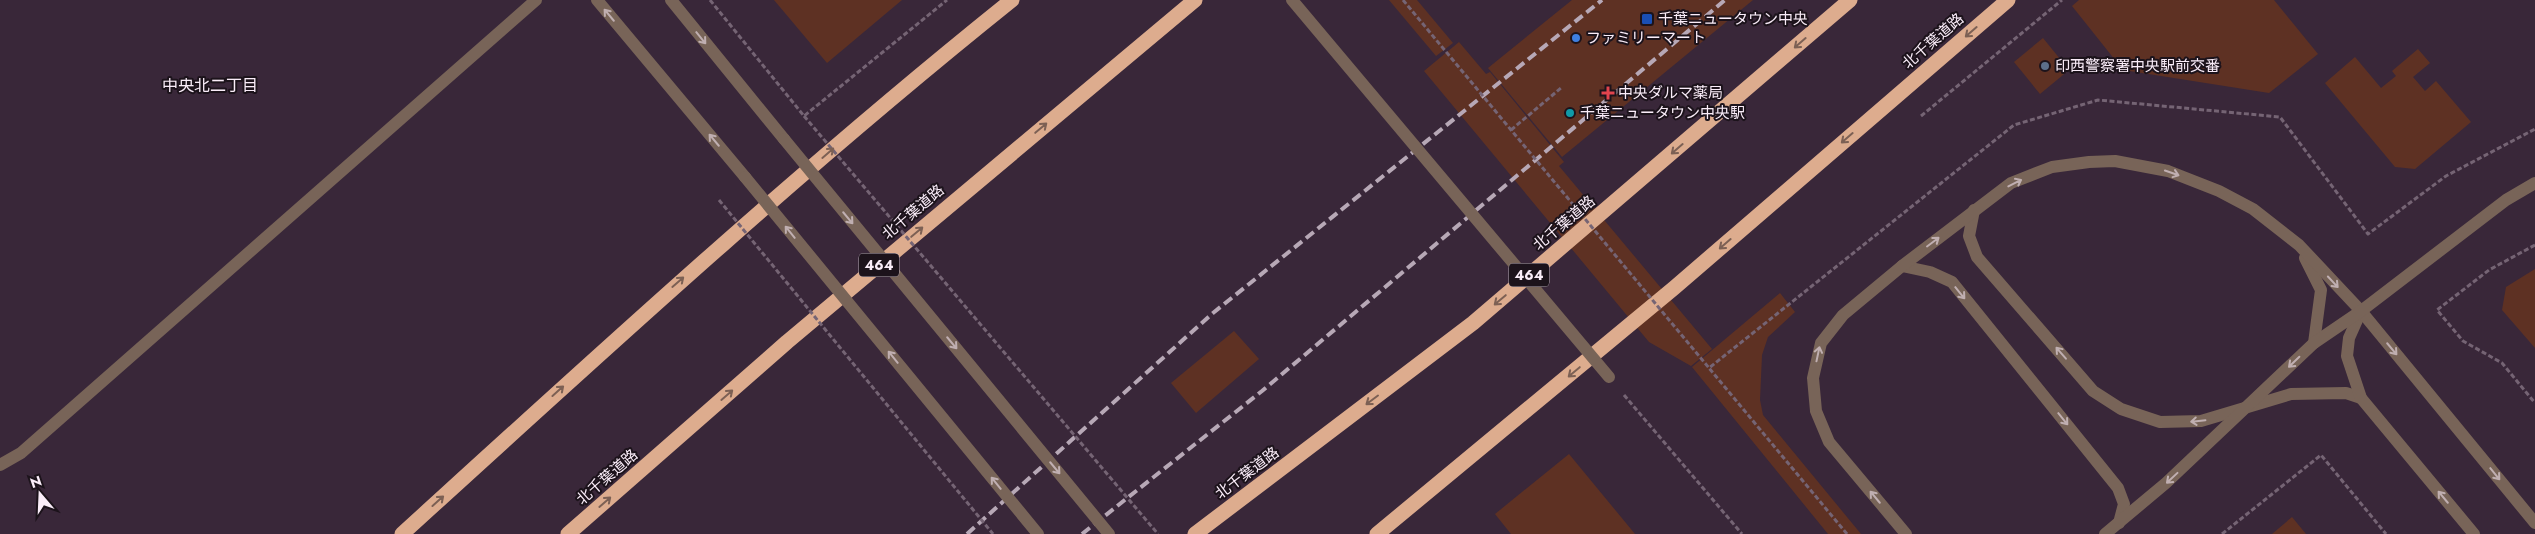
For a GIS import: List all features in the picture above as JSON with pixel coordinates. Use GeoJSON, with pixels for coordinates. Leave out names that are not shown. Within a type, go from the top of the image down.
{"type":"FeatureCollection","features":[{"type":"Feature","properties":{"kind":"highway"},"geometry":{"type":"LineString","coordinates":[[402,534],[665,293],[934,62],[1012,0]]}},
{"type":"Feature","properties":{"kind":"highway","name":"北千葉道路"},"geometry":{"type":"LineString","coordinates":[[568,534],[795,336],[1195,0]]}},
{"type":"Feature","properties":{"kind":"highway","name":"北千葉道路"},"geometry":{"type":"LineString","coordinates":[[1195,534],[1473,323],[1850,0]]}},
{"type":"Feature","properties":{"kind":"highway","name":"北千葉道路"},"geometry":{"type":"LineString","coordinates":[[1377,534],[1674,288],[2008,0]]}},
{"type":"Feature","properties":{"kind":"street"},"geometry":{"type":"LineString","coordinates":[[0,465],[28,447],[536,0]]}},
{"type":"Feature","properties":{"kind":"street"},"geometry":{"type":"LineString","coordinates":[[597,0],[1038,534]]}},
{"type":"Feature","properties":{"kind":"street"},"geometry":{"type":"LineString","coordinates":[[671,0],[1109,534]]}},
{"type":"Feature","properties":{"kind":"street"},"geometry":{"type":"LineString","coordinates":[[1292,0],[1609,377]]}},
{"type":"Feature","properties":{"kind":"street"},"geometry":{"type":"LineString","coordinates":[[1906,534],[1829,442],[1816,411],[1813,378],[1821,343],[1843,315],[1902,266],[2011,184],[2052,167],[2089,162],[2115,162],[2168,171],[2219,191],[2253,209],[2299,245],[2360,311],[2535,523]]}},
{"type":"Feature","properties":{"kind":"street"},"geometry":{"type":"LineString","coordinates":[[2105,534],[2166,483],[2314,343],[2360,311],[2506,200],[2535,183]]}},
{"type":"Feature","properties":{"kind":"street"},"geometry":{"type":"LineString","coordinates":[[1974,210],[1969,236],[1977,257],[2093,391],[2121,409],[2160,422],[2201,421],[2291,394],[2346,393],[2361,398]]}},
{"type":"Feature","properties":{"kind":"street"},"geometry":{"type":"LineString","coordinates":[[2299,245],[2321,290],[2314,343]]}},
{"type":"Feature","properties":{"kind":"street"},"geometry":{"type":"LineString","coordinates":[[1902,266],[1930,272],[1952,282],[2118,488],[2124,504],[2119,523]]}},
{"type":"Feature","properties":{"kind":"street"},"geometry":{"type":"LineString","coordinates":[[2360,311],[2349,338],[2347,356],[2361,398],[2474,534]]}},
{"type":"Feature","properties":{"kind":"path"},"geometry":{"type":"LineString","coordinates":[[710,0],[804,116],[1158,534]]}},
{"type":"Feature","properties":{"kind":"path"},"geometry":{"type":"LineString","coordinates":[[804,116],[947,0]]}},
{"type":"Feature","properties":{"kind":"path"},"geometry":{"type":"LineString","coordinates":[[1403,0],[1847,534]]}},
{"type":"Feature","properties":{"kind":"path"},"geometry":{"type":"LineString","coordinates":[[1921,116],[2062,0]]}},
{"type":"Feature","properties":{"kind":"path"},"geometry":{"type":"LineString","coordinates":[[1511,130],[1562,88]]}},
{"type":"Feature","properties":{"kind":"path"},"geometry":{"type":"LineString","coordinates":[[719,200],[993,534]]}},
{"type":"Feature","properties":{"kind":"path"},"geometry":{"type":"LineString","coordinates":[[2535,245],[2489,270],[2437,310],[2463,341],[2502,363],[2535,403]]}},
{"type":"Feature","properties":{"kind":"path"},"geometry":{"type":"LineString","coordinates":[[1609,377],[1742,534]]}},
{"type":"Feature","properties":{"kind":"path"},"geometry":{"type":"LineString","coordinates":[[2222,534],[2321,455],[2386,534]]}},
{"type":"Feature","properties":{"kind":"building"},"geometry":{"type":"Polygon","coordinates":[[[774,0],[902,0],[827,63],[774,0]]]}},
{"type":"Feature","properties":{"kind":"building"},"geometry":{"type":"Polygon","coordinates":[[[1389,0],[1417,0],[1453,43],[1436,56],[1389,0]]]}},
{"type":"Feature","properties":{"kind":"building","name":"千葉ニュータウン中央駅"},"geometry":{"type":"Polygon","coordinates":[[[1572,0],[1753,0],[1562,157],[1488,68],[1572,0]]]}},
{"type":"Feature","properties":{"kind":"building"},"geometry":{"type":"Polygon","coordinates":[[[2079,0],[2274,0],[2318,54],[2269,93],[2123,70],[2072,6],[2079,0]]]}},
{"type":"Feature","properties":{"kind":"building"},"geometry":{"type":"Polygon","coordinates":[[[2043,38],[2069,70],[2040,94],[2014,62],[2043,38]]]}},
{"type":"Feature","properties":{"kind":"building"},"geometry":{"type":"Polygon","coordinates":[[[1459,42],[1486,74],[1490,72],[1564,162],[1559,166],[1712,349],[1691,366],[1649,342],[1424,71],[1459,42]]]}},
{"type":"Feature","properties":{"kind":"building"},"geometry":{"type":"Polygon","coordinates":[[[2418,49],[2430,63],[2413,77],[2425,91],[2436,81],[2471,122],[2415,169],[2395,167],[2325,83],[2355,57],[2381,88],[2396,76],[2392,71],[2418,49]]]}},
{"type":"Feature","properties":{"kind":"building"},"geometry":{"type":"Polygon","coordinates":[[[2535,269],[2535,348],[2502,310],[2506,287],[2535,269]]]}},
{"type":"Feature","properties":{"kind":"building"},"geometry":{"type":"Polygon","coordinates":[[[1780,293],[1795,312],[1768,337],[1762,355],[1760,400],[1763,415],[1861,534],[1828,534],[1692,367],[1780,293]]]}},
{"type":"Feature","properties":{"kind":"building"},"geometry":{"type":"Polygon","coordinates":[[[1234,331],[1259,359],[1196,413],[1171,383],[1234,331]]]}},
{"type":"Feature","properties":{"kind":"building"},"geometry":{"type":"Polygon","coordinates":[[[1569,454],[1635,534],[1511,534],[1495,514],[1569,454]]]}},
{"type":"Feature","properties":{"kind":"building"},"geometry":{"type":"Polygon","coordinates":[[[2292,517],[2306,534],[2272,534],[2292,517]]]}},
{"type":"Feature","properties":{"kind":"railway"},"geometry":{"type":"LineString","coordinates":[[967,534],[1213,313],[1602,0]]}},
{"type":"Feature","properties":{"kind":"railway"},"geometry":{"type":"LineString","coordinates":[[1082,534],[1262,391],[1725,0]]}},
{"type":"Feature","properties":{"kind":"place","name":"千葉ニュータウン中央"},"geometry":{"type":"Point","coordinates":[1647,19]}},
{"type":"Feature","properties":{"kind":"place","name":"ファミリーマート"},"geometry":{"type":"Point","coordinates":[1576,38]}},
{"type":"Feature","properties":{"kind":"place","name":"印西警察署中央駅前交番"},"geometry":{"type":"Point","coordinates":[2045,66]}},
{"type":"Feature","properties":{"kind":"place","name":"中央ダルマ薬局"},"geometry":{"type":"Point","coordinates":[1608,93]}},
{"type":"Feature","properties":{"kind":"place","name":"千葉ニュータウン中央駅"},"geometry":{"type":"Point","coordinates":[1570,113]}},
{"type":"Feature","properties":{"kind":"district","name":"中央北二丁目"},"geometry":{"type":"Point","coordinates":[210,85]}}]}
